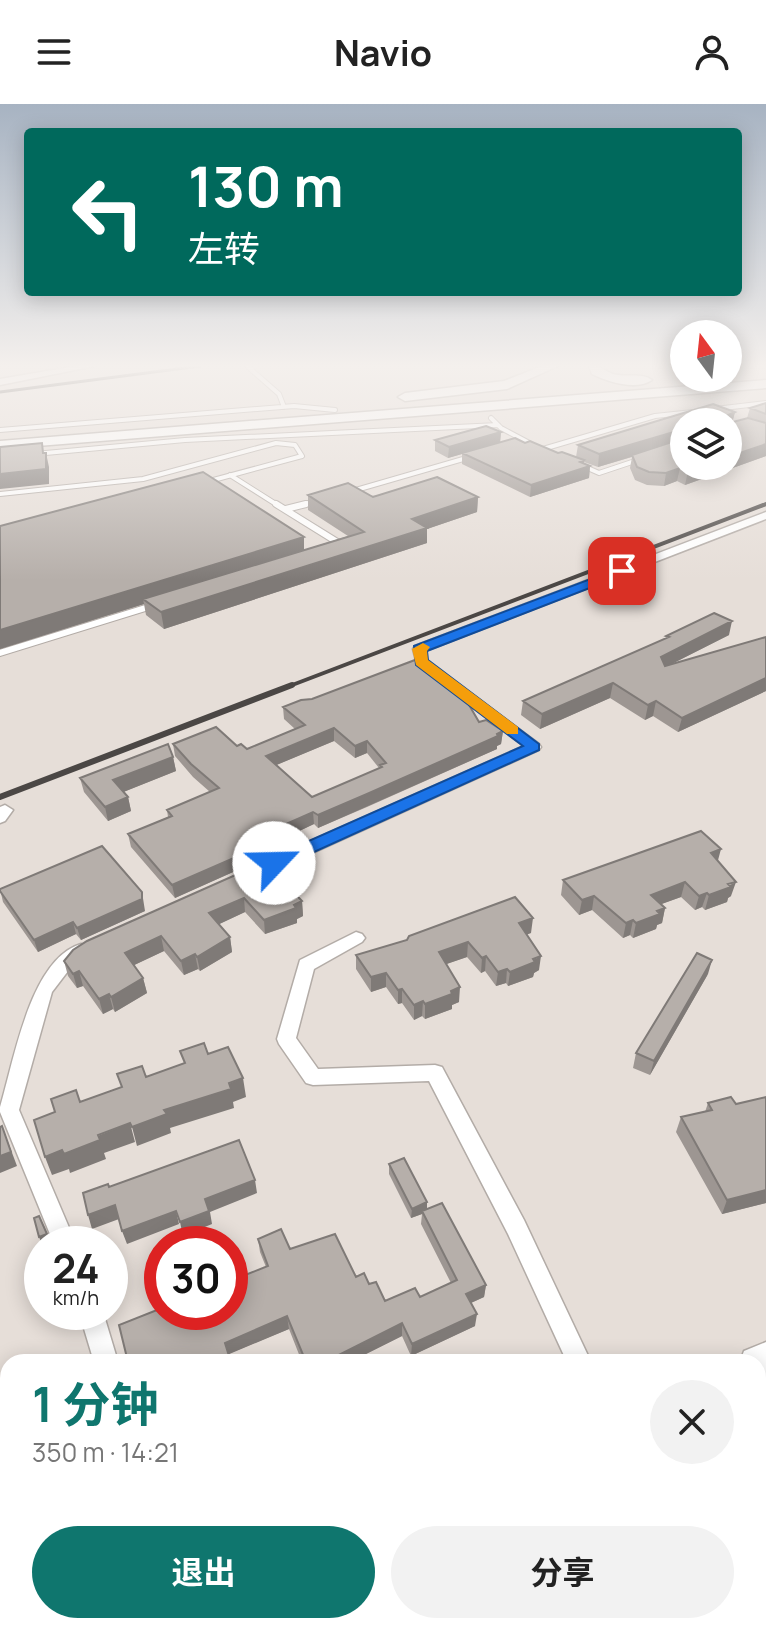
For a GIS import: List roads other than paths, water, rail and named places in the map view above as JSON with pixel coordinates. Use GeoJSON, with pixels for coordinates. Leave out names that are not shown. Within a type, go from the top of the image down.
{"type":"FeatureCollection","features":[{"type":"Feature","properties":{"kind":"main road"},"geometry":{"type":"LineString","coordinates":[[0,445],[70,437]]}},
{"type":"Feature","properties":{"kind":"street"},"geometry":{"type":"LineString","coordinates":[[245,876],[534,747],[414,664],[419,649],[766,515]]}},
{"type":"Feature","properties":{"kind":"street"},"geometry":{"type":"LineString","coordinates":[[356,938],[306,965],[286,1039],[313,1077],[435,1073],[516,1227],[575,1354]]}},
{"type":"Feature","properties":{"kind":"street"},"geometry":{"type":"LineString","coordinates":[[57,1226],[9,1110],[44,990],[72,954],[101,941]]}},
{"type":"Feature","properties":{"kind":"street"},"geometry":{"type":"LineString","coordinates":[[96,1330],[104,1354]]}},
{"type":"Feature","properties":{"kind":"lane"},"geometry":{"type":"LineString","coordinates":[[31,454],[230,437]]}},
{"type":"Feature","properties":{"kind":"lane"},"geometry":{"type":"LineString","coordinates":[[519,437],[557,455]]}},
{"type":"Feature","properties":{"kind":"lane"},"geometry":{"type":"LineString","coordinates":[[543,449],[582,437]]}},
{"type":"Feature","properties":{"kind":"lane"},"geometry":{"type":"LineString","coordinates":[[510,446],[525,441]]}},
{"type":"Feature","properties":{"kind":"lane"},"geometry":{"type":"LineString","coordinates":[[0,494],[143,479],[276,443],[295,445],[302,456],[200,483]]}},
{"type":"Feature","properties":{"kind":"lane"},"geometry":{"type":"LineString","coordinates":[[346,492],[481,454]]}},
{"type":"Feature","properties":{"kind":"lane"},"geometry":{"type":"LineString","coordinates":[[571,461],[599,473],[656,454]]}},
{"type":"Feature","properties":{"kind":"lane"},"geometry":{"type":"LineString","coordinates":[[230,475],[345,547],[330,551]]}},
{"type":"Feature","properties":{"kind":"lane"},"geometry":{"type":"LineString","coordinates":[[286,509],[331,497]]}},
{"type":"Feature","properties":{"kind":"lane"},"geometry":{"type":"LineString","coordinates":[[0,653],[165,602]]}},
{"type":"Feature","properties":{"kind":"railway"},"geometry":{"type":"LineString","coordinates":[[287,687],[766,504],[761,506]]}},
{"type":"Feature","properties":{"kind":"railway"},"geometry":{"type":"LineString","coordinates":[[0,797],[292,685]]}}]}
